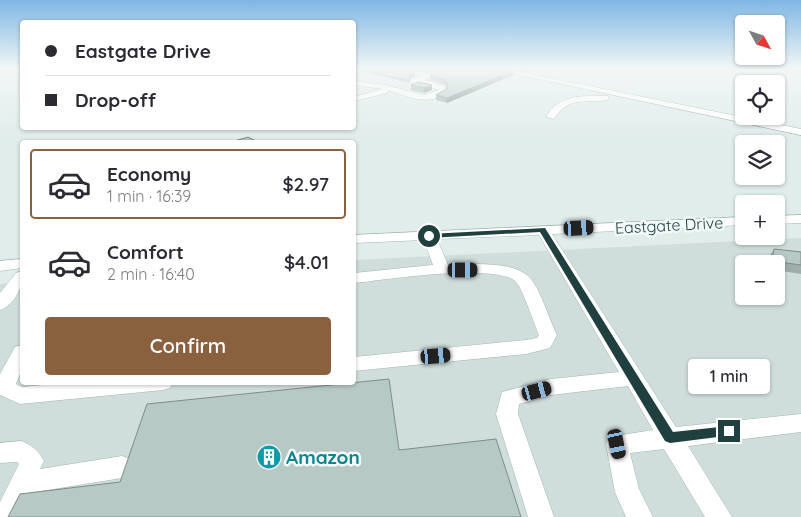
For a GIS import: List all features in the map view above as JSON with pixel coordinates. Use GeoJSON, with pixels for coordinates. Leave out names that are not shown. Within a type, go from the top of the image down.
{"type":"FeatureCollection","features":[{"type":"Feature","properties":{"kind":"street"},"geometry":{"type":"LineString","coordinates":[[356,98],[377,92]]}},
{"type":"Feature","properties":{"kind":"street"},"geometry":{"type":"LineString","coordinates":[[405,92],[422,97],[437,95],[441,92]]}},
{"type":"Feature","properties":{"kind":"street"},"geometry":{"type":"LineString","coordinates":[[607,92],[801,132]]}},
{"type":"Feature","properties":{"kind":"street"},"geometry":{"type":"LineString","coordinates":[[551,117],[557,107],[571,100],[605,98],[616,94]]}},
{"type":"Feature","properties":{"kind":"street"},"geometry":{"type":"LineString","coordinates":[[785,220],[801,219]]}},
{"type":"Feature","properties":{"kind":"street","name":"Eastgate Drive"},"geometry":{"type":"LineString","coordinates":[[356,239],[735,221]]}},
{"type":"Feature","properties":{"kind":"street"},"geometry":{"type":"LineString","coordinates":[[543,230],[718,517]]}},
{"type":"Feature","properties":{"kind":"street"},"geometry":{"type":"LineString","coordinates":[[429,236],[443,270]]}},
{"type":"Feature","properties":{"kind":"street"},"geometry":{"type":"LineString","coordinates":[[0,266],[20,264]]}},
{"type":"Feature","properties":{"kind":"street"},"geometry":{"type":"LineString","coordinates":[[356,278],[443,270],[499,270],[522,279],[548,335],[543,343],[526,347],[356,364]]}},
{"type":"Feature","properties":{"kind":"street"},"geometry":{"type":"LineString","coordinates":[[0,304],[20,279]]}},
{"type":"Feature","properties":{"kind":"street"},"geometry":{"type":"LineString","coordinates":[[20,356],[5,388],[20,396],[132,385]]}},
{"type":"Feature","properties":{"kind":"street"},"geometry":{"type":"LineString","coordinates":[[542,517],[507,414],[509,398],[551,387],[634,378]]}},
{"type":"Feature","properties":{"kind":"street"},"geometry":{"type":"LineString","coordinates":[[640,517],[627,492],[617,444],[801,423]]}},
{"type":"Feature","properties":{"kind":"street"},"geometry":{"type":"LineString","coordinates":[[0,453],[21,450],[32,461],[6,517]]}},
{"type":"Feature","properties":{"kind":"street"},"geometry":{"type":"LineString","coordinates":[[22,483],[122,467]]}},
{"type":"Feature","properties":{"kind":"shaded area","name":"Amazon"},"geometry":{"type":"Polygon","coordinates":[[[801,238],[801,517],[0,517],[0,284],[20,282],[20,385],[356,385],[356,260],[735,241],[735,245],[785,245],[785,239],[801,238]]]}},
{"type":"Feature","properties":{"kind":"building"},"geometry":{"type":"Polygon","coordinates":[[[441,92],[461,92],[447,98],[436,95],[441,92]]]}},
{"type":"Feature","properties":{"kind":"building"},"geometry":{"type":"Polygon","coordinates":[[[248,137],[254,140],[238,140],[248,137]]]}},
{"type":"Feature","properties":{"kind":"building"},"geometry":{"type":"Polygon","coordinates":[[[774,249],[801,252],[801,265],[785,263],[785,255],[773,255],[774,249]]]}},
{"type":"Feature","properties":{"kind":"building","name":"Amazon"},"geometry":{"type":"Polygon","coordinates":[[[389,379],[399,450],[496,439],[521,517],[8,517],[20,494],[120,482],[147,404],[331,385],[356,385],[356,382],[389,379]]]}},
{"type":"Feature","properties":{"kind":"place","name":"Amazon"},"geometry":{"type":"Point","coordinates":[269,457]}},
{"type":"Feature","properties":{"kind":"route"},"geometry":{"type":"LineString","coordinates":[[429,236],[543,230],[670,438],[729,431]]}}]}
